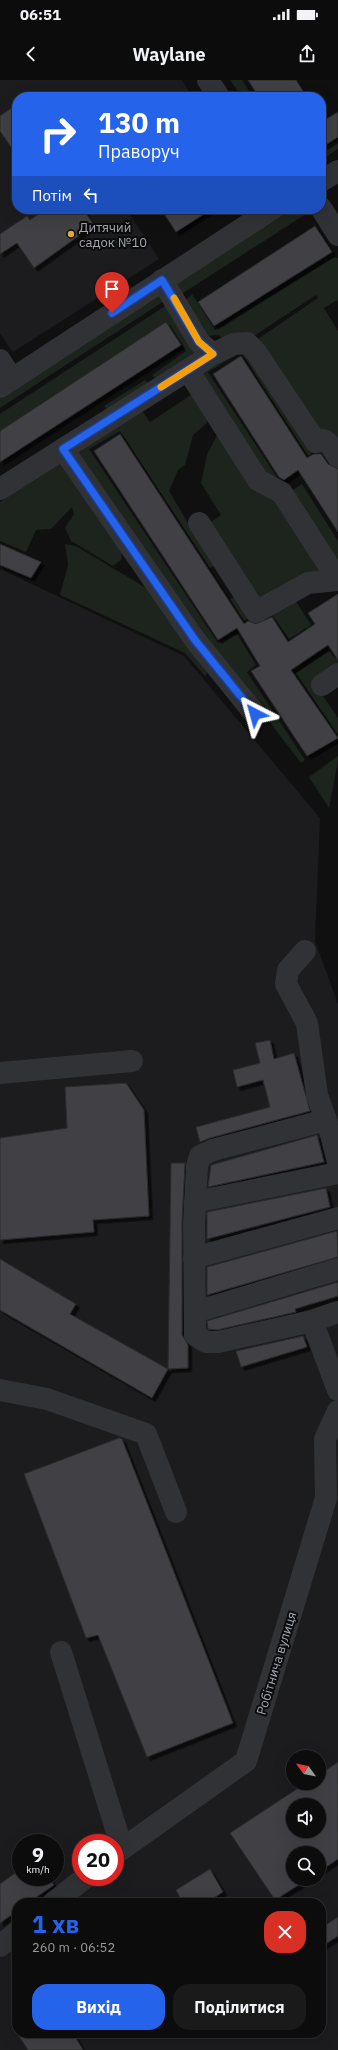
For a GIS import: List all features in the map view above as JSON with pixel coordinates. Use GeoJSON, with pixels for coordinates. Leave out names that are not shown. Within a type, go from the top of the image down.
{"type":"FeatureCollection","features":[{"type":"Feature","properties":{"kind":"street"},"geometry":{"type":"LineString","coordinates":[[208,80],[216,92]]}},
{"type":"Feature","properties":{"kind":"street"},"geometry":{"type":"LineString","coordinates":[[326,178],[338,171]]}},
{"type":"Feature","properties":{"kind":"street"},"geometry":{"type":"LineString","coordinates":[[0,360],[6,383],[264,214]]}},
{"type":"Feature","properties":{"kind":"street"},"geometry":{"type":"LineString","coordinates":[[325,214],[338,235]]}},
{"type":"Feature","properties":{"kind":"street"},"geometry":{"type":"LineString","coordinates":[[162,280],[199,342],[213,354]]}},
{"type":"Feature","properties":{"kind":"street"},"geometry":{"type":"LineString","coordinates":[[0,489],[213,354],[234,344],[247,343],[256,352],[316,442],[324,440],[330,445],[338,457]]}},
{"type":"Feature","properties":{"kind":"street"},"geometry":{"type":"LineString","coordinates":[[188,370],[258,480],[282,493],[338,580],[308,583],[256,612],[199,523]]}},
{"type":"Feature","properties":{"kind":"street"},"geometry":{"type":"LineString","coordinates":[[63,449],[195,640],[255,714]]}},
{"type":"Feature","properties":{"kind":"street"},"geometry":{"type":"LineString","coordinates":[[305,951],[288,970],[286,984],[307,1023],[317,1095],[338,1162]]}},
{"type":"Feature","properties":{"kind":"street"},"geometry":{"type":"LineString","coordinates":[[0,1073],[132,1061]]}},
{"type":"Feature","properties":{"kind":"street"},"geometry":{"type":"LineString","coordinates":[[326,1120],[213,1150],[200,1156],[197,1167],[195,1202],[195,1335],[206,1342],[218,1342],[312,1321],[338,1312]]}},
{"type":"Feature","properties":{"kind":"street"},"geometry":{"type":"LineString","coordinates":[[195,1202],[338,1173]]}},
{"type":"Feature","properties":{"kind":"street"},"geometry":{"type":"LineString","coordinates":[[194,1258],[338,1218]]}},
{"type":"Feature","properties":{"kind":"street"},"geometry":{"type":"LineString","coordinates":[[195,1312],[338,1269]]}},
{"type":"Feature","properties":{"kind":"street"},"geometry":{"type":"LineString","coordinates":[[312,1321],[338,1390]]}},
{"type":"Feature","properties":{"kind":"street"},"geometry":{"type":"LineString","coordinates":[[0,1390],[47,1399],[146,1434],[176,1512]]}},
{"type":"Feature","properties":{"kind":"street","name":"Робітнича вулиця"},"geometry":{"type":"LineString","coordinates":[[124,1846],[246,1761],[326,1498],[325,1439],[338,1411]]}},
{"type":"Feature","properties":{"kind":"street"},"geometry":{"type":"LineString","coordinates":[[61,1652],[114,1834]]}},
{"type":"Feature","properties":{"kind":"street"},"geometry":{"type":"LineString","coordinates":[[60,1898],[75,1886]]}},
{"type":"Feature","properties":{"kind":"street"},"geometry":{"type":"LineString","coordinates":[[0,1946],[12,1936]]}},
{"type":"Feature","properties":{"kind":"shaded area","name":"Дитячий садок №10"},"geometry":{"type":"Polygon","coordinates":[[[0,80],[182,80],[189,92],[12,92],[12,214],[129,214],[159,259],[13,352],[0,334],[0,80]]]}},
{"type":"Feature","properties":{"kind":"shaded area"},"geometry":{"type":"Polygon","coordinates":[[[230,80],[242,80],[250,92],[238,92],[230,80]]]}},
{"type":"Feature","properties":{"kind":"shaded area"},"geometry":{"type":"Polygon","coordinates":[[[338,139],[338,149],[326,157],[326,147],[338,139]]]}},
{"type":"Feature","properties":{"kind":"shaded area"},"geometry":{"type":"Polygon","coordinates":[[[274,214],[306,214],[180,295],[172,279],[274,214]]]}},
{"type":"Feature","properties":{"kind":"shaded area"},"geometry":{"type":"Polygon","coordinates":[[[335,257],[338,258],[338,302],[337,300],[324,308],[338,331],[338,453],[307,422],[255,341],[318,298],[316,295],[248,340],[222,338],[219,335],[208,336],[186,300],[192,294],[215,330],[335,257]]]}},
{"type":"Feature","properties":{"kind":"shaded area"},"geometry":{"type":"Polygon","coordinates":[[[155,292],[167,299],[0,408],[0,394],[155,292]]]}},
{"type":"Feature","properties":{"kind":"shaded area"},"geometry":{"type":"Polygon","coordinates":[[[165,306],[199,354],[161,383],[152,375],[186,351],[166,322],[0,431],[0,414],[165,306]]]}},
{"type":"Feature","properties":{"kind":"shaded area"},"geometry":{"type":"Polygon","coordinates":[[[247,345],[317,450],[308,456],[241,352],[208,372],[282,485],[259,478],[191,371],[247,345]]]}},
{"type":"Feature","properties":{"kind":"shaded area"},"geometry":{"type":"Polygon","coordinates":[[[145,380],[153,389],[112,414],[104,406],[145,380]]]}},
{"type":"Feature","properties":{"kind":"shaded area"},"geometry":{"type":"Polygon","coordinates":[[[194,393],[208,416],[206,424],[193,435],[185,465],[178,470],[169,491],[192,530],[217,564],[210,568],[120,431],[89,449],[218,643],[237,634],[256,665],[247,672],[305,760],[301,763],[216,652],[71,448],[139,406],[150,422],[194,393]]]}},
{"type":"Feature","properties":{"kind":"shaded area"},"geometry":{"type":"Polygon","coordinates":[[[219,431],[285,505],[334,574],[257,608],[205,526],[221,515],[201,483],[207,455],[219,431]]]}},
{"type":"Feature","properties":{"kind":"shaded area"},"geometry":{"type":"Polygon","coordinates":[[[60,462],[123,548],[121,560],[113,566],[71,541],[65,528],[74,514],[72,507],[51,529],[36,530],[26,552],[0,541],[0,502],[48,466],[60,462]]]}},
{"type":"Feature","properties":{"kind":"shaded area"},"geometry":{"type":"Polygon","coordinates":[[[302,484],[338,541],[338,569],[290,492],[302,484]]]}},
{"type":"Feature","properties":{"kind":"shaded area"},"geometry":{"type":"Polygon","coordinates":[[[65,544],[76,546],[151,591],[211,668],[205,676],[185,653],[60,595],[68,565],[65,544]]]}},
{"type":"Feature","properties":{"kind":"shaded area"},"geometry":{"type":"Polygon","coordinates":[[[0,569],[184,656],[320,818],[315,941],[338,1004],[338,2050],[0,2050],[0,569]]]}},
{"type":"Feature","properties":{"kind":"shaded area"},"geometry":{"type":"Polygon","coordinates":[[[240,593],[253,615],[244,621],[230,599],[240,593]]]}},
{"type":"Feature","properties":{"kind":"shaded area"},"geometry":{"type":"Polygon","coordinates":[[[292,595],[311,625],[289,639],[272,615],[292,595]]]}},
{"type":"Feature","properties":{"kind":"shaded area"},"geometry":{"type":"Polygon","coordinates":[[[329,651],[335,658],[338,657],[338,668],[315,684],[338,718],[338,735],[296,673],[329,651]]]}},
{"type":"Feature","properties":{"kind":"shaded area"},"geometry":{"type":"Polygon","coordinates":[[[338,756],[338,761],[329,808],[309,777],[338,756]]]}},
{"type":"Feature","properties":{"kind":"building"},"geometry":{"type":"Polygon","coordinates":[[[248,80],[296,80],[304,92],[256,92],[248,80]]]}},
{"type":"Feature","properties":{"kind":"building"},"geometry":{"type":"Polygon","coordinates":[[[12,108],[12,149],[0,131],[0,116],[12,108]]]}},
{"type":"Feature","properties":{"kind":"building"},"geometry":{"type":"Polygon","coordinates":[[[338,112],[338,137],[326,145],[326,119],[338,112]]]}},
{"type":"Feature","properties":{"kind":"building"},"geometry":{"type":"Polygon","coordinates":[[[39,214],[86,214],[94,225],[34,268],[17,243],[0,254],[0,234],[27,216],[30,220],[39,214]]]}},
{"type":"Feature","properties":{"kind":"building"},"geometry":{"type":"Polygon","coordinates":[[[164,214],[204,214],[176,232],[164,214]]]}},
{"type":"Feature","properties":{"kind":"building"},"geometry":{"type":"Polygon","coordinates":[[[315,226],[332,252],[214,326],[198,302],[315,226]]]}},
{"type":"Feature","properties":{"kind":"building"},"geometry":{"type":"Polygon","coordinates":[[[166,322],[181,345],[0,462],[0,431],[166,322]]]}},
{"type":"Feature","properties":{"kind":"building"},"geometry":{"type":"Polygon","coordinates":[[[241,356],[307,458],[314,454],[321,454],[328,464],[338,469],[338,532],[298,470],[284,480],[279,477],[213,374],[241,356]]]}},
{"type":"Feature","properties":{"kind":"building"},"geometry":{"type":"Polygon","coordinates":[[[120,434],[244,624],[248,621],[256,624],[272,617],[288,642],[315,624],[308,613],[338,594],[338,660],[328,645],[291,670],[338,738],[307,756],[251,671],[260,666],[237,628],[218,640],[94,451],[120,434]]]}},
{"type":"Feature","properties":{"kind":"building"},"geometry":{"type":"Polygon","coordinates":[[[0,544],[41,562],[31,578],[0,565],[0,544]]]}},
{"type":"Feature","properties":{"kind":"building"},"geometry":{"type":"Polygon","coordinates":[[[270,1040],[274,1059],[294,1053],[310,1111],[200,1142],[196,1127],[270,1107],[263,1080],[237,1087],[233,1070],[260,1063],[255,1043],[270,1040]]]}},
{"type":"Feature","properties":{"kind":"building"},"geometry":{"type":"Polygon","coordinates":[[[126,1083],[144,1110],[149,1216],[93,1220],[94,1232],[0,1240],[0,1138],[67,1128],[65,1087],[126,1083]]]}},
{"type":"Feature","properties":{"kind":"building"},"geometry":{"type":"Polygon","coordinates":[[[317,1135],[324,1162],[208,1187],[211,1165],[317,1135]]]}},
{"type":"Feature","properties":{"kind":"building"},"geometry":{"type":"Polygon","coordinates":[[[171,1163],[185,1163],[182,1223],[182,1335],[188,1345],[188,1368],[168,1369],[171,1163]]]}},
{"type":"Feature","properties":{"kind":"building"},"geometry":{"type":"Polygon","coordinates":[[[326,1188],[330,1207],[207,1239],[207,1212],[326,1188]]]}},
{"type":"Feature","properties":{"kind":"building"},"geometry":{"type":"Polygon","coordinates":[[[337,1231],[338,1257],[207,1295],[207,1267],[337,1231]]]}},
{"type":"Feature","properties":{"kind":"building"},"geometry":{"type":"Polygon","coordinates":[[[0,1259],[76,1304],[70,1314],[168,1369],[152,1398],[0,1310],[0,1259]]]}},
{"type":"Feature","properties":{"kind":"building"},"geometry":{"type":"Polygon","coordinates":[[[338,1282],[338,1296],[295,1309],[296,1312],[217,1330],[208,1329],[207,1321],[338,1282]]]}},
{"type":"Feature","properties":{"kind":"building"},"geometry":{"type":"Polygon","coordinates":[[[303,1336],[307,1347],[241,1367],[236,1351],[303,1336]]]}},
{"type":"Feature","properties":{"kind":"building"},"geometry":{"type":"Polygon","coordinates":[[[119,1438],[122,1439],[233,1723],[147,1757],[98,1635],[86,1638],[24,1474],[119,1438]]]}},
{"type":"Feature","properties":{"kind":"building"},"geometry":{"type":"Polygon","coordinates":[[[338,1762],[338,1859],[326,1867],[326,1846],[286,1846],[286,1886],[297,1886],[278,1898],[274,1898],[230,1833],[295,1790],[326,1790],[326,1770],[338,1762]]]}},
{"type":"Feature","properties":{"kind":"building"},"geometry":{"type":"Polygon","coordinates":[[[210,1869],[223,1892],[214,1898],[180,1898],[176,1890],[210,1869]]]}},
{"type":"Feature","properties":{"kind":"building"},"geometry":{"type":"Polygon","coordinates":[[[12,1875],[12,1886],[53,1886],[35,1898],[12,1898],[12,1915],[0,1923],[0,1884],[12,1875]]]}},
{"type":"Feature","properties":{"kind":"building"},"geometry":{"type":"Polygon","coordinates":[[[338,1917],[338,1936],[326,1944],[326,1925],[338,1917]]]}},
{"type":"Feature","properties":{"kind":"building"},"geometry":{"type":"Polygon","coordinates":[[[20,2038],[76,2038],[83,2050],[28,2050],[20,2038]]]}},
{"type":"Feature","properties":{"kind":"slow traffic"},"geometry":{"type":"LineString","coordinates":[[161,387],[213,354],[199,342],[174,298]]}},
{"type":"Feature","properties":{"kind":"place","name":"Дитячий садок №10"},"geometry":{"type":"Point","coordinates":[71,234]}},
{"type":"Feature","properties":{"kind":"route"},"geometry":{"type":"LineString","coordinates":[[112,313],[162,280],[199,342],[213,354],[63,449],[195,640],[255,714]]}}]}
